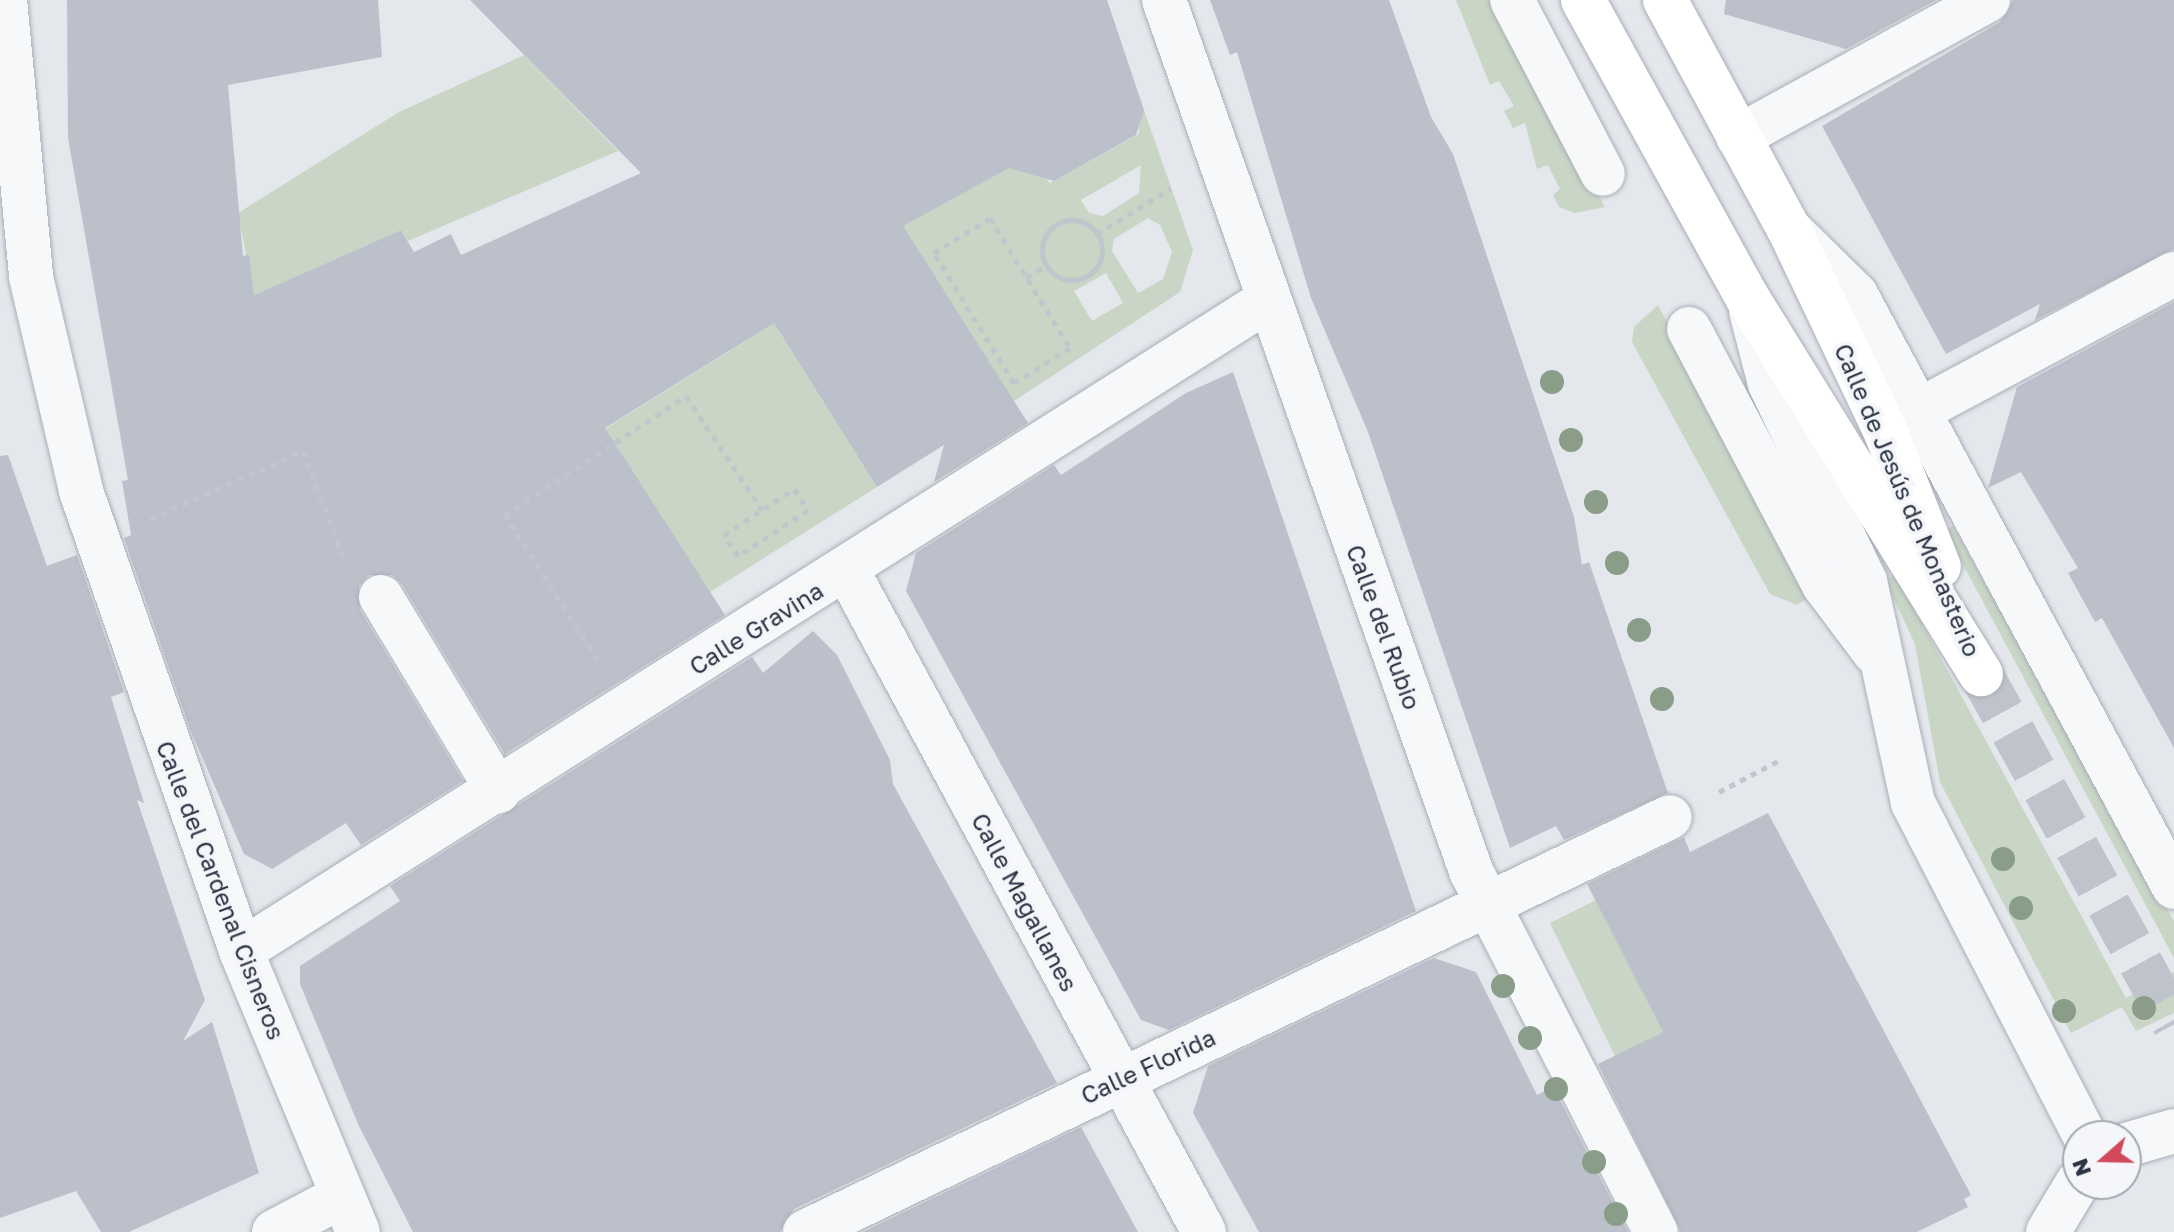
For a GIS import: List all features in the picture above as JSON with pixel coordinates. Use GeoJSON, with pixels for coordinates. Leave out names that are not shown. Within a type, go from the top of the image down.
{"type":"FeatureCollection","features":[{"type":"Feature","properties":{"kind":"main road","name":"Calle de Jesús de Monasterio"},"geometry":{"type":"LineString","coordinates":[[1583,0],[1747,297],[1981,674],[1884,428],[1789,229],[1665,0]]}},
{"type":"Feature","properties":{"kind":"street","name":"Calle del Cardenal Cisneros"},"geometry":{"type":"LineString","coordinates":[[5,0],[31,277],[98,542],[241,951],[349,1215]]}},
{"type":"Feature","properties":{"kind":"street","name":"Calle del Rubio"},"geometry":{"type":"LineString","coordinates":[[1164,0],[1471,871],[1492,904],[1656,1232]]}},
{"type":"Feature","properties":{"kind":"street"},"geometry":{"type":"LineString","coordinates":[[1512,0],[1603,174]]}},
{"type":"Feature","properties":{"kind":"street"},"geometry":{"type":"LineString","coordinates":[[1738,137],[1988,0]]}},
{"type":"Feature","properties":{"kind":"street","name":"Calle de Jesús de Monasterio"},"geometry":{"type":"LineString","coordinates":[[1789,229],[1856,295],[2174,887]]}},
{"type":"Feature","properties":{"kind":"street"},"geometry":{"type":"LineString","coordinates":[[1920,410],[2174,274]]}},
{"type":"Feature","properties":{"kind":"street","name":"Calle de Jesús de Monasterio"},"geometry":{"type":"LineString","coordinates":[[1747,297],[1770,384],[1865,581],[1889,671],[1913,803],[2077,1120]]}},
{"type":"Feature","properties":{"kind":"street","name":"Calle Gravina"},"geometry":{"type":"LineString","coordinates":[[241,951],[847,570],[1268,300]]}},
{"type":"Feature","properties":{"kind":"street"},"geometry":{"type":"LineString","coordinates":[[1689,329],[1824,585],[1889,671]]}},
{"type":"Feature","properties":{"kind":"street","name":"Calle Magallanes"},"geometry":{"type":"LineString","coordinates":[[847,570],[1204,1232]]}},
{"type":"Feature","properties":{"kind":"street"},"geometry":{"type":"LineString","coordinates":[[364,583],[498,791]]}},
{"type":"Feature","properties":{"kind":"street","name":"Calle Florida"},"geometry":{"type":"LineString","coordinates":[[805,1232],[1120,1078],[1670,817]]}},
{"type":"Feature","properties":{"kind":"street"},"geometry":{"type":"LineString","coordinates":[[2142,1140],[2174,1131]]}},
{"type":"Feature","properties":{"kind":"street"},"geometry":{"type":"LineString","coordinates":[[2048,1232],[2067,1200]]}},
{"type":"Feature","properties":{"kind":"street"},"geometry":{"type":"LineString","coordinates":[[274,1232],[349,1215]]}},
{"type":"Feature","properties":{"kind":"path"},"geometry":{"type":"LineString","coordinates":[[1097,234],[1172,188],[1224,169]]}},
{"type":"Feature","properties":{"kind":"path"},"geometry":{"type":"LineString","coordinates":[[990,218],[1026,277],[1070,348],[1014,383],[934,253],[990,218]]}},
{"type":"Feature","properties":{"kind":"path"},"geometry":{"type":"LineString","coordinates":[[1087,223],[1097,234],[1103,249],[1088,276],[1072,280],[1046,266],[1045,236],[1056,224],[1087,223]]}},
{"type":"Feature","properties":{"kind":"path"},"geometry":{"type":"LineString","coordinates":[[1026,277],[1046,266]]}},
{"type":"Feature","properties":{"kind":"path"},"geometry":{"type":"LineString","coordinates":[[629,708],[505,515],[686,396],[762,510]]}},
{"type":"Feature","properties":{"kind":"path"},"geometry":{"type":"LineString","coordinates":[[98,542],[303,451],[364,583]]}},
{"type":"Feature","properties":{"kind":"path"},"geometry":{"type":"LineString","coordinates":[[794,489],[808,510],[738,556],[724,535],[762,510],[794,489]]}},
{"type":"Feature","properties":{"kind":"path"},"geometry":{"type":"LineString","coordinates":[[1670,817],[1778,761]]}},
{"type":"Feature","properties":{"kind":"green space"},"geometry":{"type":"Polygon","coordinates":[[[1456,0],[1498,0],[1605,207],[1575,213],[1559,207],[1553,195],[1560,189],[1548,165],[1537,169],[1525,123],[1513,128],[1504,111],[1514,106],[1499,81],[1490,85],[1456,0]]]}},
{"type":"Feature","properties":{"kind":"green space"},"geometry":{"type":"Polygon","coordinates":[[[524,55],[618,151],[408,241],[401,230],[254,295],[238,213],[399,112],[524,55]]]}},
{"type":"Feature","properties":{"kind":"green space"},"geometry":{"type":"Polygon","coordinates":[[[1139,96],[1193,250],[1180,292],[1014,401],[779,331],[877,487],[710,592],[467,515],[744,342],[892,230],[1027,158],[1050,183],[1139,134],[1139,96]],[[1141,165],[1081,200],[1089,213],[1103,216],[1139,193],[1141,165]],[[1148,218],[1114,239],[1112,251],[1138,293],[1163,279],[1172,252],[1160,225],[1148,218]],[[1106,273],[1074,291],[1092,321],[1123,303],[1106,273]]]}},
{"type":"Feature","properties":{"kind":"green space"},"geometry":{"type":"Polygon","coordinates":[[[1658,305],[1811,596],[1797,605],[1770,594],[1632,342],[1634,327],[1658,305]]]}},
{"type":"Feature","properties":{"kind":"green space"},"geometry":{"type":"Polygon","coordinates":[[[1953,526],[2174,921],[2174,958],[1945,531],[1953,526]]]}},
{"type":"Feature","properties":{"kind":"green space"},"geometry":{"type":"Polygon","coordinates":[[[1895,574],[2126,998],[2174,972],[2174,1013],[2136,1031],[2122,1007],[2071,1033],[1940,782],[1915,644],[1885,580],[1895,574]]]}},
{"type":"Feature","properties":{"kind":"green space"},"geometry":{"type":"Polygon","coordinates":[[[1596,900],[1663,1032],[1615,1056],[1550,923],[1596,900]]]}},
{"type":"Feature","properties":{"kind":"building"},"geometry":{"type":"Polygon","coordinates":[[[67,0],[378,0],[382,57],[228,85],[243,256],[249,255],[254,295],[401,230],[414,252],[451,234],[461,255],[641,173],[470,0],[1107,0],[1144,110],[1136,135],[1054,181],[1009,168],[903,226],[1028,423],[934,482],[944,445],[877,487],[774,323],[605,428],[725,615],[505,754],[402,584],[392,575],[369,575],[359,586],[360,610],[463,781],[361,845],[346,823],[272,869],[244,854],[190,729],[124,538],[131,535],[122,481],[128,480],[68,138],[67,0]]]}},
{"type":"Feature","properties":{"kind":"building"},"geometry":{"type":"Polygon","coordinates":[[[1210,0],[1389,0],[1431,117],[1453,154],[1574,517],[1582,565],[1589,562],[1668,793],[1564,840],[1556,826],[1510,848],[1368,432],[1311,298],[1237,52],[1230,55],[1210,0]]]}},
{"type":"Feature","properties":{"kind":"building"},"geometry":{"type":"Polygon","coordinates":[[[1726,0],[1936,0],[1846,49],[1724,14],[1726,0]]]}},
{"type":"Feature","properties":{"kind":"building"},"geometry":{"type":"Polygon","coordinates":[[[2013,0],[2174,0],[2174,249],[2035,320],[2040,304],[1946,354],[1822,126],[2000,22],[2013,0]]]}},
{"type":"Feature","properties":{"kind":"building"},"geometry":{"type":"Polygon","coordinates":[[[2174,302],[2174,748],[2102,618],[2095,622],[2068,573],[2078,568],[2021,472],[1988,488],[2017,387],[2174,302]]]}},
{"type":"Feature","properties":{"kind":"building"},"geometry":{"type":"Polygon","coordinates":[[[1233,372],[1416,911],[1169,1030],[1141,1020],[906,591],[916,553],[1054,465],[1061,475],[1186,393],[1233,372]]]}},
{"type":"Feature","properties":{"kind":"building"},"geometry":{"type":"Polygon","coordinates":[[[8,455],[47,566],[77,555],[124,692],[111,697],[144,803],[137,800],[205,1000],[183,1041],[212,1022],[259,1173],[129,1232],[101,1232],[76,1191],[0,1218],[0,456],[8,455]]]}},
{"type":"Feature","properties":{"kind":"building"},"geometry":{"type":"Polygon","coordinates":[[[813,631],[837,655],[890,760],[893,784],[1057,1083],[794,1209],[780,1232],[413,1232],[358,1124],[300,984],[300,966],[400,901],[390,886],[752,657],[763,673],[813,631]]]}},
{"type":"Feature","properties":{"kind":"building"},"geometry":{"type":"Polygon","coordinates":[[[1768,813],[1971,1195],[1964,1199],[1968,1207],[1917,1232],[1681,1232],[1598,1064],[1663,1032],[1587,884],[1684,837],[1690,852],[1768,813]]]}},
{"type":"Feature","properties":{"kind":"building"},"geometry":{"type":"Polygon","coordinates":[[[1434,958],[1476,972],[1537,1095],[1553,1087],[1628,1232],[1259,1232],[1193,1113],[1208,1066],[1434,958]]]}},
{"type":"Feature","properties":{"kind":"building"},"geometry":{"type":"Polygon","coordinates":[[[1081,1127],[1138,1232],[863,1232],[1081,1127]]]}},
{"type":"Feature","properties":{"kind":"tunnel"},"geometry":{"type":"LineString","coordinates":[[1981,674],[2174,1024]]}}]}
